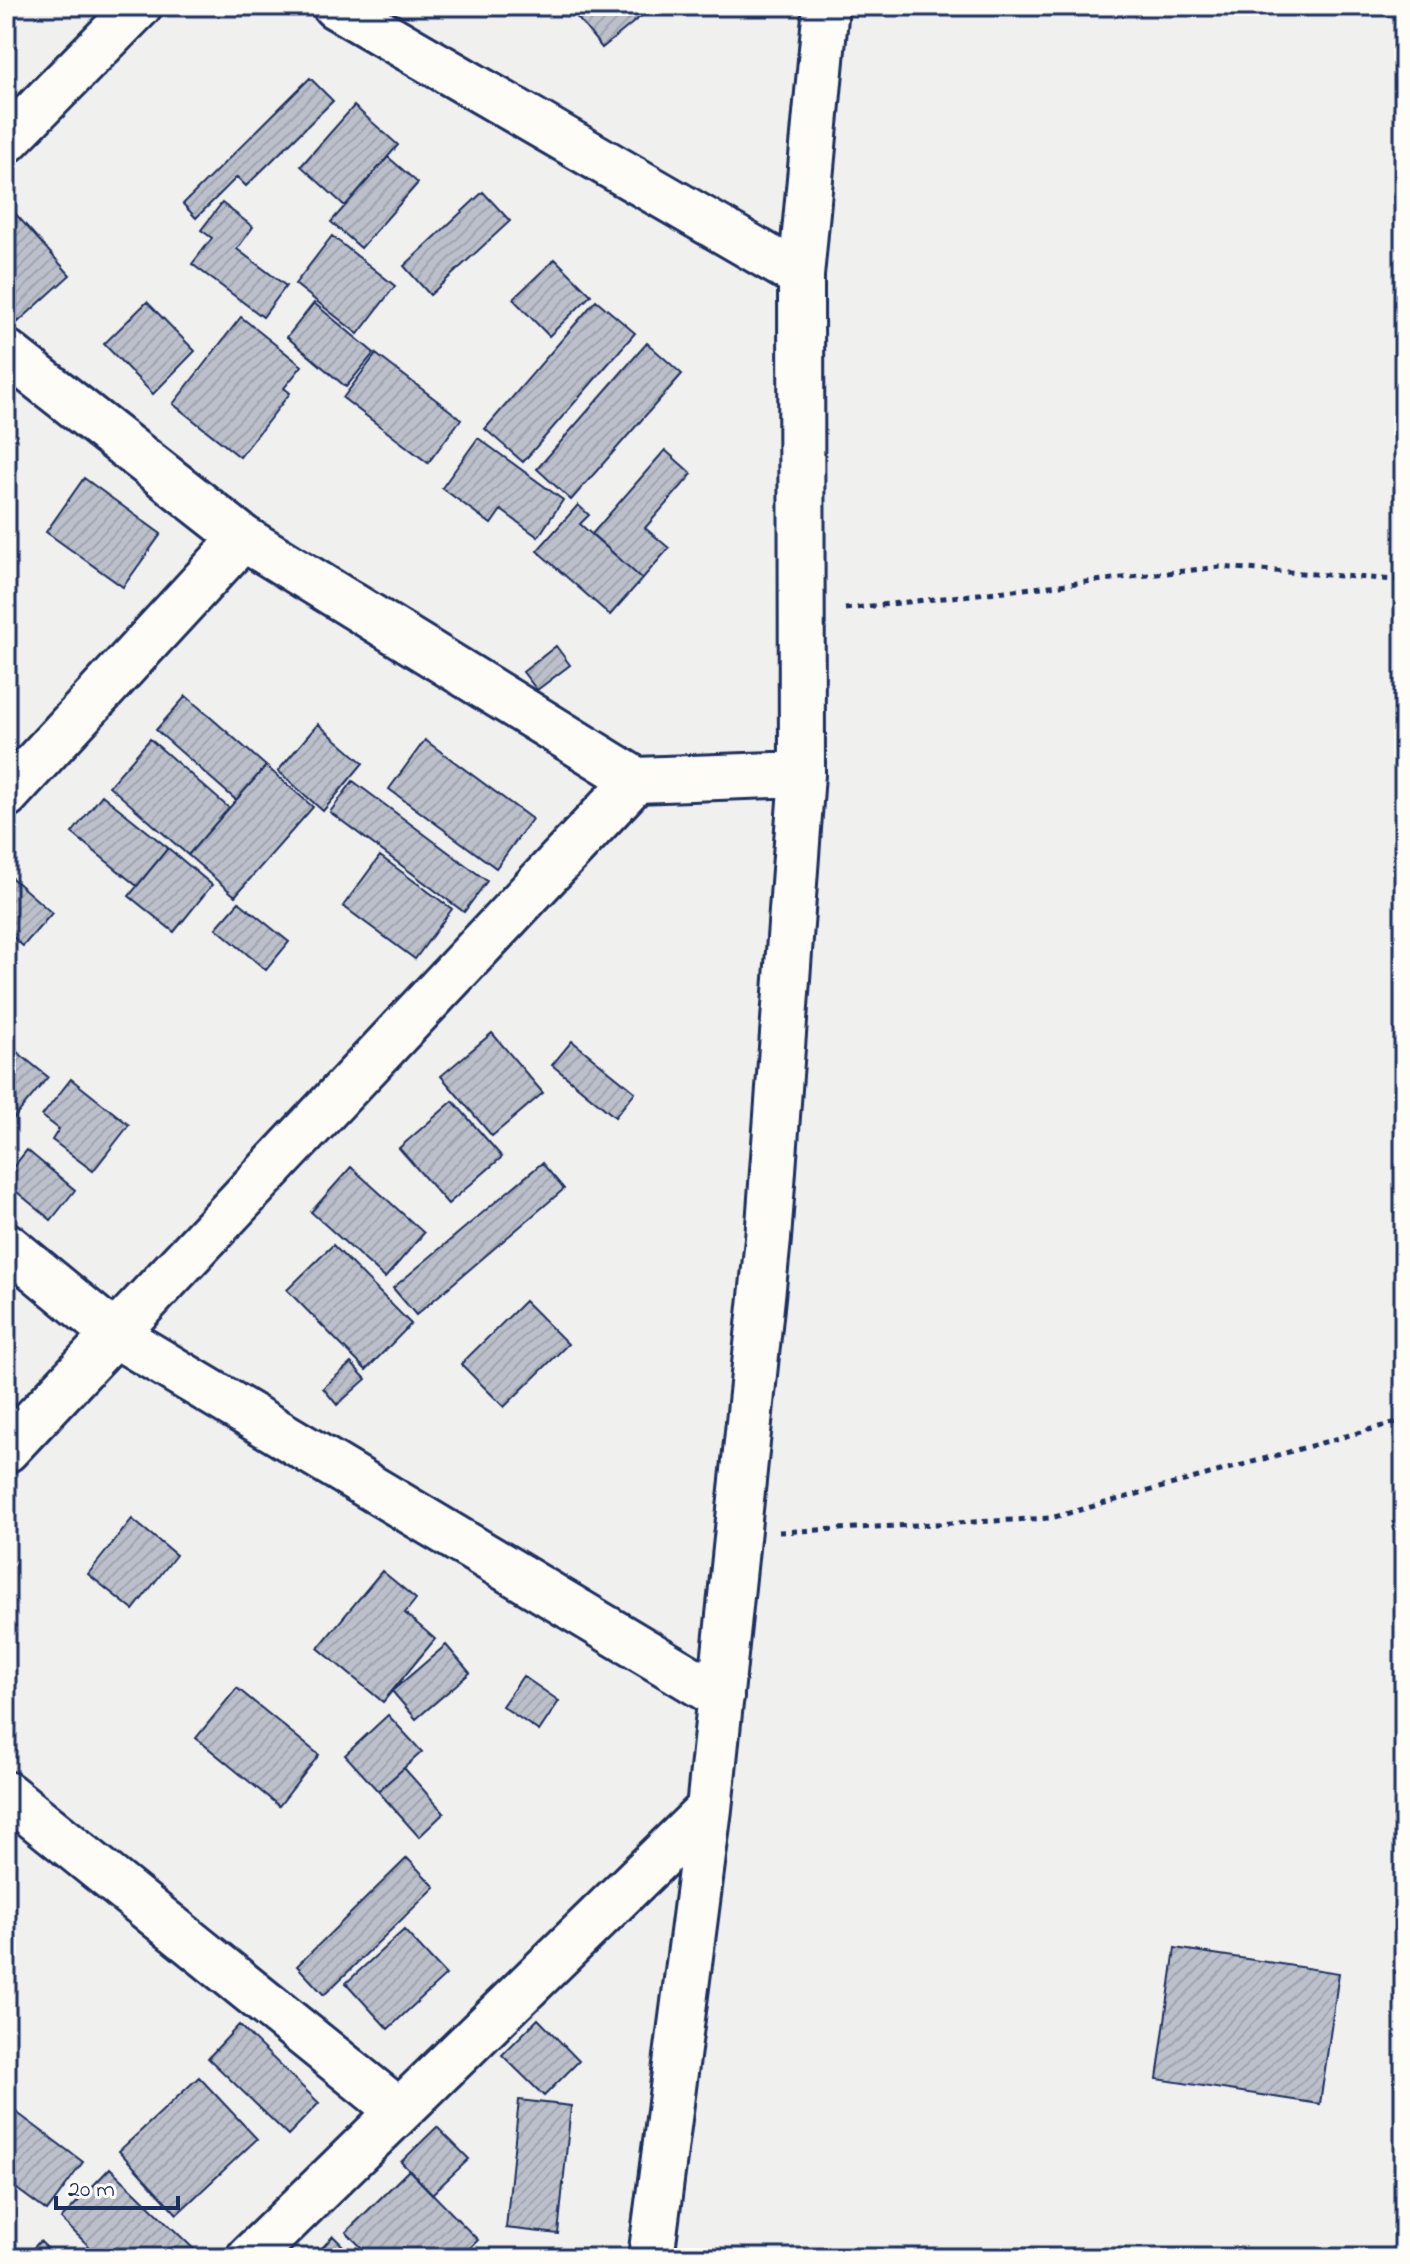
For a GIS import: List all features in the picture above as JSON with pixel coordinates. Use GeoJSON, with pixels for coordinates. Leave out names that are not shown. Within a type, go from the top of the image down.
{"type":"FeatureCollection","features":[{"type":"Feature","properties":{"kind":"street"},"geometry":{"type":"LineString","coordinates":[[6,141],[139,6]]}},
{"type":"Feature","properties":{"kind":"street"},"geometry":{"type":"LineString","coordinates":[[335,6],[801,276]]}},
{"type":"Feature","properties":{"kind":"street"},"geometry":{"type":"LineString","coordinates":[[651,2258],[709,1809],[768,1239],[802,774],[801,276],[826,6]]}},
{"type":"Feature","properties":{"kind":"street"},"geometry":{"type":"LineString","coordinates":[[6,352],[243,538],[636,780],[802,774]]}},
{"type":"Feature","properties":{"kind":"street"},"geometry":{"type":"LineString","coordinates":[[6,795],[243,538]]}},
{"type":"Feature","properties":{"kind":"street"},"geometry":{"type":"LineString","coordinates":[[6,1450],[636,780]]}},
{"type":"Feature","properties":{"kind":"street"},"geometry":{"type":"LineString","coordinates":[[6,1245],[114,1334],[721,1697]]}},
{"type":"Feature","properties":{"kind":"street"},"geometry":{"type":"LineString","coordinates":[[6,1794],[398,2110]]}},
{"type":"Feature","properties":{"kind":"street"},"geometry":{"type":"LineString","coordinates":[[249,2258],[709,1809]]}},
{"type":"Feature","properties":{"kind":"path"},"geometry":{"type":"LineString","coordinates":[[801,614],[1220,567],[1396,580],[1404,576]]}},
{"type":"Feature","properties":{"kind":"path"},"geometry":{"type":"LineString","coordinates":[[738,1534],[1051,1518],[1404,1420]]}},
{"type":"Feature","properties":{"kind":"building"},"geometry":{"type":"Polygon","coordinates":[[[568,6],[649,6],[651,8],[602,48],[568,6]]]}},
{"type":"Feature","properties":{"kind":"building"},"geometry":{"type":"Polygon","coordinates":[[[310,78],[333,101],[246,186],[237,177],[196,218],[183,204],[310,78]]]}},
{"type":"Feature","properties":{"kind":"building"},"geometry":{"type":"Polygon","coordinates":[[[354,106],[398,145],[345,206],[301,166],[354,106]]]}},
{"type":"Feature","properties":{"kind":"building"},"geometry":{"type":"Polygon","coordinates":[[[388,157],[418,183],[361,248],[331,222],[388,157]]]}},
{"type":"Feature","properties":{"kind":"building"},"geometry":{"type":"Polygon","coordinates":[[[483,192],[510,221],[430,295],[404,266],[483,192]]]}},
{"type":"Feature","properties":{"kind":"building"},"geometry":{"type":"Polygon","coordinates":[[[222,203],[253,227],[237,249],[286,286],[263,317],[192,264],[212,238],[201,230],[222,203]]]}},
{"type":"Feature","properties":{"kind":"building"},"geometry":{"type":"Polygon","coordinates":[[[13,211],[70,275],[18,322],[6,310],[6,218],[13,211]]]}},
{"type":"Feature","properties":{"kind":"building"},"geometry":{"type":"Polygon","coordinates":[[[332,236],[395,286],[358,334],[295,284],[332,236]]]}},
{"type":"Feature","properties":{"kind":"building"},"geometry":{"type":"Polygon","coordinates":[[[555,259],[591,295],[549,336],[513,299],[555,259]]]}},
{"type":"Feature","properties":{"kind":"building"},"geometry":{"type":"Polygon","coordinates":[[[596,300],[635,333],[523,462],[485,429],[596,300]]]}},
{"type":"Feature","properties":{"kind":"building"},"geometry":{"type":"Polygon","coordinates":[[[147,302],[195,351],[153,394],[104,344],[147,302]]]}},
{"type":"Feature","properties":{"kind":"building"},"geometry":{"type":"Polygon","coordinates":[[[314,303],[374,353],[346,387],[287,337],[314,303]]]}},
{"type":"Feature","properties":{"kind":"building"},"geometry":{"type":"Polygon","coordinates":[[[241,317],[302,366],[284,388],[290,393],[240,457],[173,404],[241,317]]]}},
{"type":"Feature","properties":{"kind":"building"},"geometry":{"type":"Polygon","coordinates":[[[647,343],[682,374],[571,500],[537,469],[647,343]]]}},
{"type":"Feature","properties":{"kind":"building"},"geometry":{"type":"Polygon","coordinates":[[[376,354],[461,419],[428,463],[343,398],[376,354]]]}},
{"type":"Feature","properties":{"kind":"building"},"geometry":{"type":"Polygon","coordinates":[[[478,438],[563,500],[538,537],[501,510],[491,524],[442,488],[478,438]]]}},
{"type":"Feature","properties":{"kind":"building"},"geometry":{"type":"Polygon","coordinates":[[[665,450],[692,474],[645,528],[669,548],[642,579],[592,534],[665,450]]]}},
{"type":"Feature","properties":{"kind":"building"},"geometry":{"type":"Polygon","coordinates":[[[84,478],[161,534],[123,587],[46,532],[84,478]]]}},
{"type":"Feature","properties":{"kind":"building"},"geometry":{"type":"Polygon","coordinates":[[[578,505],[589,515],[580,524],[642,579],[610,615],[537,551],[578,505]]]}},
{"type":"Feature","properties":{"kind":"building"},"geometry":{"type":"Polygon","coordinates":[[[556,646],[570,665],[537,690],[523,672],[556,646]]]}},
{"type":"Feature","properties":{"kind":"building"},"geometry":{"type":"Polygon","coordinates":[[[186,696],[266,766],[236,800],[156,730],[186,696]]]}},
{"type":"Feature","properties":{"kind":"building"},"geometry":{"type":"Polygon","coordinates":[[[318,724],[363,763],[323,811],[278,771],[318,724]]]}},
{"type":"Feature","properties":{"kind":"building"},"geometry":{"type":"Polygon","coordinates":[[[150,739],[229,808],[188,855],[109,786],[150,739]]]}},
{"type":"Feature","properties":{"kind":"building"},"geometry":{"type":"Polygon","coordinates":[[[425,740],[532,819],[496,868],[389,789],[425,740]]]}},
{"type":"Feature","properties":{"kind":"building"},"geometry":{"type":"Polygon","coordinates":[[[266,766],[313,807],[235,896],[188,855],[266,766]]]}},
{"type":"Feature","properties":{"kind":"building"},"geometry":{"type":"Polygon","coordinates":[[[353,781],[487,881],[464,912],[330,812],[353,781]]]}},
{"type":"Feature","properties":{"kind":"building"},"geometry":{"type":"Polygon","coordinates":[[[102,795],[168,848],[137,886],[72,833],[102,795]]]}},
{"type":"Feature","properties":{"kind":"building"},"geometry":{"type":"Polygon","coordinates":[[[168,848],[212,885],[174,932],[129,896],[168,848]]]}},
{"type":"Feature","properties":{"kind":"building"},"geometry":{"type":"Polygon","coordinates":[[[380,856],[452,909],[415,959],[343,906],[380,856]]]}},
{"type":"Feature","properties":{"kind":"building"},"geometry":{"type":"Polygon","coordinates":[[[6,873],[52,913],[23,946],[6,931],[6,873]]]}},
{"type":"Feature","properties":{"kind":"building"},"geometry":{"type":"Polygon","coordinates":[[[239,902],[289,942],[266,970],[216,928],[239,902]]]}},
{"type":"Feature","properties":{"kind":"building"},"geometry":{"type":"Polygon","coordinates":[[[492,1033],[543,1093],[492,1136],[441,1076],[492,1033]]]}},
{"type":"Feature","properties":{"kind":"building"},"geometry":{"type":"Polygon","coordinates":[[[572,1041],[635,1092],[615,1117],[552,1065],[572,1041]]]}},
{"type":"Feature","properties":{"kind":"building"},"geometry":{"type":"Polygon","coordinates":[[[6,1043],[48,1077],[10,1123],[6,1120],[6,1043]]]}},
{"type":"Feature","properties":{"kind":"building"},"geometry":{"type":"Polygon","coordinates":[[[71,1079],[129,1125],[93,1171],[52,1140],[59,1129],[42,1116],[71,1079]]]}},
{"type":"Feature","properties":{"kind":"building"},"geometry":{"type":"Polygon","coordinates":[[[453,1101],[502,1157],[448,1204],[399,1148],[453,1101]]]}},
{"type":"Feature","properties":{"kind":"building"},"geometry":{"type":"Polygon","coordinates":[[[27,1150],[75,1190],[51,1220],[6,1183],[6,1176],[27,1150]]]}},
{"type":"Feature","properties":{"kind":"building"},"geometry":{"type":"Polygon","coordinates":[[[542,1163],[564,1189],[416,1315],[393,1288],[542,1163]]]}},
{"type":"Feature","properties":{"kind":"building"},"geometry":{"type":"Polygon","coordinates":[[[351,1167],[424,1233],[385,1278],[311,1212],[351,1167]]]}},
{"type":"Feature","properties":{"kind":"building"},"geometry":{"type":"Polygon","coordinates":[[[333,1245],[411,1324],[366,1370],[287,1290],[333,1245]]]}},
{"type":"Feature","properties":{"kind":"building"},"geometry":{"type":"Polygon","coordinates":[[[525,1301],[568,1344],[504,1407],[461,1364],[525,1301]]]}},
{"type":"Feature","properties":{"kind":"building"},"geometry":{"type":"Polygon","coordinates":[[[351,1363],[366,1379],[337,1405],[323,1388],[351,1363]]]}},
{"type":"Feature","properties":{"kind":"building"},"geometry":{"type":"Polygon","coordinates":[[[132,1519],[176,1555],[133,1610],[88,1574],[132,1519]]]}},
{"type":"Feature","properties":{"kind":"building"},"geometry":{"type":"Polygon","coordinates":[[[382,1571],[416,1599],[405,1613],[435,1639],[383,1702],[318,1648],[382,1571]]]}},
{"type":"Feature","properties":{"kind":"building"},"geometry":{"type":"Polygon","coordinates":[[[446,1645],[470,1673],[416,1719],[392,1691],[446,1645]]]}},
{"type":"Feature","properties":{"kind":"building"},"geometry":{"type":"Polygon","coordinates":[[[523,1676],[559,1701],[539,1731],[502,1706],[523,1676]]]}},
{"type":"Feature","properties":{"kind":"building"},"geometry":{"type":"Polygon","coordinates":[[[237,1688],[319,1755],[279,1806],[196,1738],[237,1688]]]}},
{"type":"Feature","properties":{"kind":"building"},"geometry":{"type":"Polygon","coordinates":[[[388,1715],[422,1752],[378,1791],[345,1755],[388,1715]]]}},
{"type":"Feature","properties":{"kind":"building"},"geometry":{"type":"Polygon","coordinates":[[[404,1768],[444,1813],[419,1837],[378,1791],[404,1768]]]}},
{"type":"Feature","properties":{"kind":"building"},"geometry":{"type":"Polygon","coordinates":[[[407,1858],[435,1887],[324,1995],[297,1966],[407,1858]]]}},
{"type":"Feature","properties":{"kind":"building"},"geometry":{"type":"Polygon","coordinates":[[[404,1930],[446,1975],[388,2029],[346,1983],[404,1930]]]}},
{"type":"Feature","properties":{"kind":"building"},"geometry":{"type":"Polygon","coordinates":[[[1175,1948],[1339,1973],[1320,2104],[1157,2079],[1175,1948]]]}},
{"type":"Feature","properties":{"kind":"building"},"geometry":{"type":"Polygon","coordinates":[[[538,2019],[579,2061],[544,2096],[502,2055],[538,2019]]]}},
{"type":"Feature","properties":{"kind":"building"},"geometry":{"type":"Polygon","coordinates":[[[239,2025],[319,2103],[288,2135],[208,2058],[239,2025]]]}},
{"type":"Feature","properties":{"kind":"building"},"geometry":{"type":"Polygon","coordinates":[[[199,2077],[257,2139],[177,2214],[119,2151],[199,2077]]]}},
{"type":"Feature","properties":{"kind":"building"},"geometry":{"type":"Polygon","coordinates":[[[519,2100],[571,2106],[558,2234],[506,2228],[519,2100]]]}},
{"type":"Feature","properties":{"kind":"building"},"geometry":{"type":"Polygon","coordinates":[[[8,2106],[83,2162],[47,2211],[6,2181],[8,2106]]]}},
{"type":"Feature","properties":{"kind":"building"},"geometry":{"type":"Polygon","coordinates":[[[437,2127],[469,2159],[432,2194],[401,2162],[437,2127]]]}},
{"type":"Feature","properties":{"kind":"building"},"geometry":{"type":"Polygon","coordinates":[[[110,2168],[200,2255],[197,2258],[101,2258],[61,2219],[110,2168]]]}},
{"type":"Feature","properties":{"kind":"building"},"geometry":{"type":"Polygon","coordinates":[[[409,2170],[478,2240],[460,2258],[372,2258],[346,2232],[409,2170]]]}},
{"type":"Feature","properties":{"kind":"building"},"geometry":{"type":"Polygon","coordinates":[[[333,2236],[355,2258],[313,2258],[333,2236]]]}},
{"type":"Feature","properties":{"kind":"building"},"geometry":{"type":"Polygon","coordinates":[[[40,2241],[57,2258],[24,2258],[40,2241]]]}}]}
